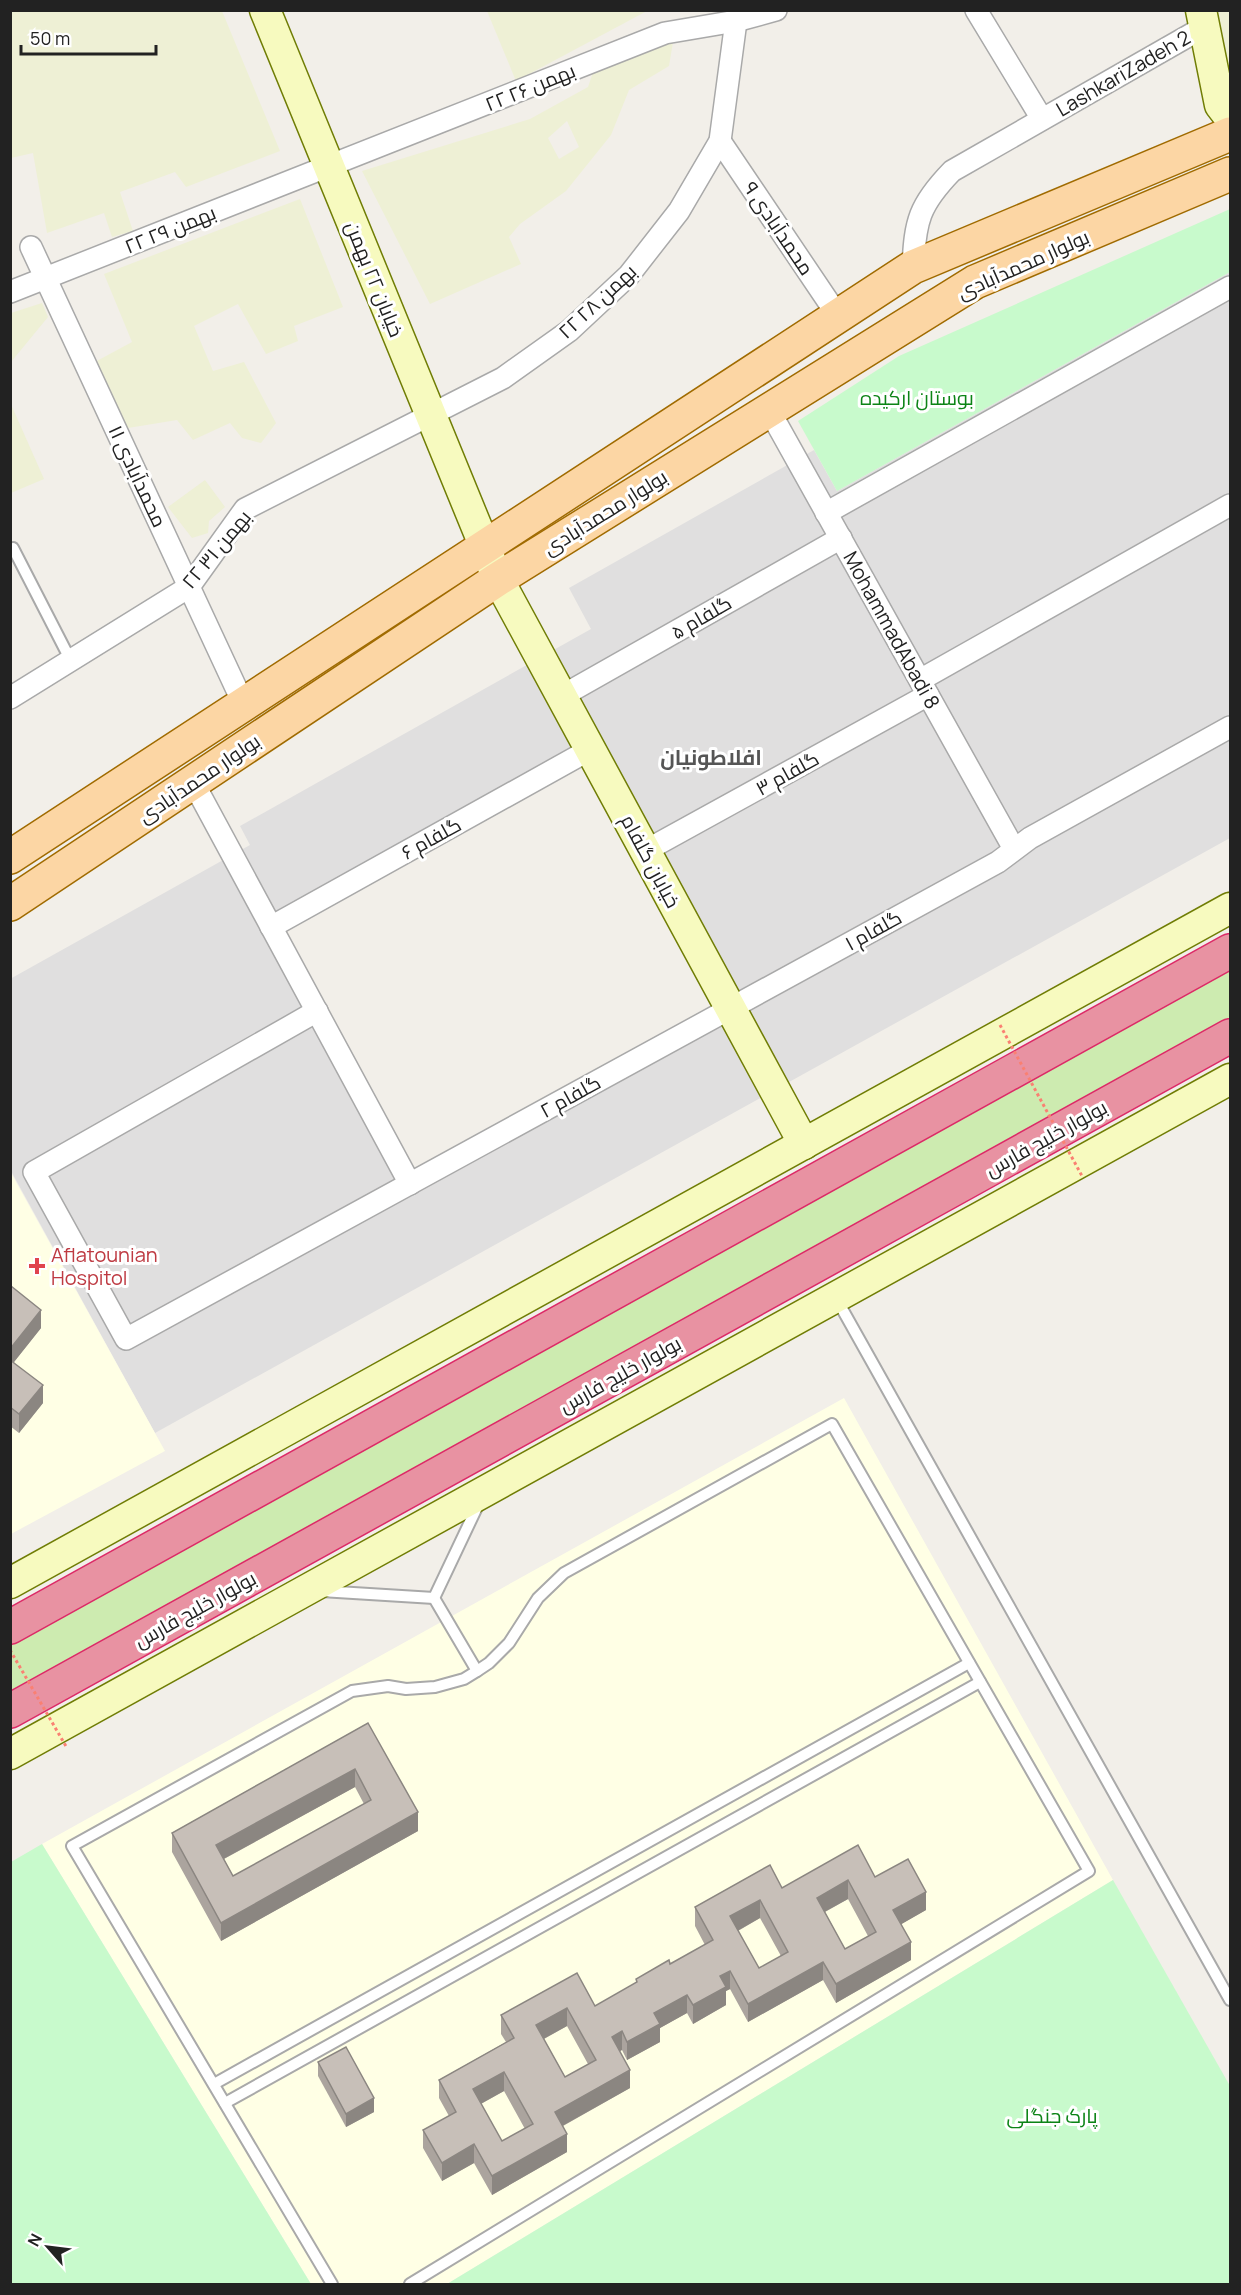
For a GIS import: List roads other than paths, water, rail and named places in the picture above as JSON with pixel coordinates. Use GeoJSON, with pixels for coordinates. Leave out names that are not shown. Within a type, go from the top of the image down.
{"type":"FeatureCollection","features":[{"type":"Feature","properties":{"kind":"highway"},"geometry":{"type":"LineString","coordinates":[[10,1627],[1230,951]]}},
{"type":"Feature","properties":{"kind":"highway","name":"بولوار خلیج فارس"},"geometry":{"type":"LineString","coordinates":[[10,1711],[1230,1036]]}},
{"type":"Feature","properties":{"kind":"main road","name":"بولوار محمدآبادی"},"geometry":{"type":"LineString","coordinates":[[10,857],[913,267],[1230,134]]}},
{"type":"Feature","properties":{"kind":"main road","name":"بولوار محمدآبادی"},"geometry":{"type":"LineString","coordinates":[[10,904],[498,579],[975,282],[1230,174]]}},
{"type":"Feature","properties":{"kind":"street","name":"خیابان ۲۲ بهمن"},"geometry":{"type":"LineString","coordinates":[[265,10],[498,579]]}},
{"type":"Feature","properties":{"kind":"street","name":"۲۲ بهمن ۲۶"},"geometry":{"type":"LineString","coordinates":[[329,166],[665,33],[736,21],[776,10]]}},
{"type":"Feature","properties":{"kind":"street"},"geometry":{"type":"LineString","coordinates":[[976,10],[1042,119]]}},
{"type":"Feature","properties":{"kind":"street"},"geometry":{"type":"LineString","coordinates":[[1202,19],[1220,105],[1230,118]]}},
{"type":"Feature","properties":{"kind":"street","name":"LashkariZadeh 2"},"geometry":{"type":"LineString","coordinates":[[913,267],[914,234],[921,212],[934,190],[952,171],[1042,119],[1202,19]]}},
{"type":"Feature","properties":{"kind":"street"},"geometry":{"type":"LineString","coordinates":[[720,141],[736,21]]}},
{"type":"Feature","properties":{"kind":"street","name":"محمدآبادی ۹"},"geometry":{"type":"LineString","coordinates":[[720,141],[838,316]]}},
{"type":"Feature","properties":{"kind":"street","name":"۲۲ بهمن ۲۸"},"geometry":{"type":"LineString","coordinates":[[430,415],[502,378],[569,332],[620,284],[679,211],[720,141]]}},
{"type":"Feature","properties":{"kind":"street","name":"۲۲ بهمن ۲۹"},"geometry":{"type":"LineString","coordinates":[[10,292],[329,166]]}},
{"type":"Feature","properties":{"kind":"street","name":"محمدآبادی ۱۱"},"geometry":{"type":"LineString","coordinates":[[31,247],[244,705]]}},
{"type":"Feature","properties":{"kind":"street"},"geometry":{"type":"LineString","coordinates":[[826,513],[1230,287]]}},
{"type":"Feature","properties":{"kind":"street","name":"MohammadAbadi 8"},"geometry":{"type":"LineString","coordinates":[[769,410],[1014,849]]}},
{"type":"Feature","properties":{"kind":"street","name":"۲۲ بهمن ۳۱"},"geometry":{"type":"LineString","coordinates":[[10,698],[189,587],[245,509],[430,415]]}},
{"type":"Feature","properties":{"kind":"street","name":"گلفام ۳"},"geometry":{"type":"LineString","coordinates":[[645,851],[1230,505]]}},
{"type":"Feature","properties":{"kind":"street","name":"گلفام ۵"},"geometry":{"type":"LineString","coordinates":[[562,696],[841,538]]}},
{"type":"Feature","properties":{"kind":"street","name":"خیابان گلفام"},"geometry":{"type":"LineString","coordinates":[[498,579],[804,1144]]}},
{"type":"Feature","properties":{"kind":"street","name":"گلفام ۱"},"geometry":{"type":"LineString","coordinates":[[731,1008],[998,862],[1030,838],[1230,727]]}},
{"type":"Feature","properties":{"kind":"street","name":"گلفام ۶"},"geometry":{"type":"LineString","coordinates":[[271,927],[591,749]]}},
{"type":"Feature","properties":{"kind":"street"},"geometry":{"type":"LineString","coordinates":[[193,782],[410,1184]]}},
{"type":"Feature","properties":{"kind":"street"},"geometry":{"type":"LineString","coordinates":[[10,1583],[1230,908]]}},
{"type":"Feature","properties":{"kind":"street","name":"گلفام ۲"},"geometry":{"type":"LineString","coordinates":[[317,1011],[34,1172],[126,1339],[731,1008]]}},
{"type":"Feature","properties":{"kind":"street"},"geometry":{"type":"LineString","coordinates":[[10,1754],[1230,1079]]}},
{"type":"Feature","properties":{"kind":"lane"},"geometry":{"type":"LineString","coordinates":[[13,548],[71,661]]}},
{"type":"Feature","properties":{"kind":"lane"},"geometry":{"type":"LineString","coordinates":[[836,1298],[1230,2000]]}},
{"type":"Feature","properties":{"kind":"lane"},"geometry":{"type":"LineString","coordinates":[[332,2284],[72,1846],[352,1690],[387,1686],[405,1689],[435,1687],[464,1678],[477,1671],[489,1663],[509,1643],[538,1598],[564,1573],[832,1424],[1089,1871],[410,2284]]}},
{"type":"Feature","properties":{"kind":"lane"},"geometry":{"type":"LineString","coordinates":[[434,1598],[484,1492]]}},
{"type":"Feature","properties":{"kind":"lane"},"geometry":{"type":"LineString","coordinates":[[307,1590],[434,1598]]}},
{"type":"Feature","properties":{"kind":"lane"},"geometry":{"type":"LineString","coordinates":[[434,1598],[477,1671]]}},
{"type":"Feature","properties":{"kind":"lane"},"geometry":{"type":"LineString","coordinates":[[214,2084],[969,1663]]}},
{"type":"Feature","properties":{"kind":"lane"},"geometry":{"type":"LineString","coordinates":[[225,2103],[980,1682]]}},
{"type":"Feature","properties":{"kind":"place","name":"Aflatounian Hospitol"},"geometry":{"type":"Point","coordinates":[37,1266]}},
{"type":"Feature","properties":{"kind":"district","name":"افلاطونیان"},"geometry":{"type":"Point","coordinates":[711,757]}},
{"type":"Feature","properties":{"kind":"park label","name":"بوستان ارکیده"},"geometry":{"type":"Point","coordinates":[917,397]}},
{"type":"Feature","properties":{"kind":"park label","name":"پارک جنگلی"},"geometry":{"type":"Point","coordinates":[1052,2115]}}]}
